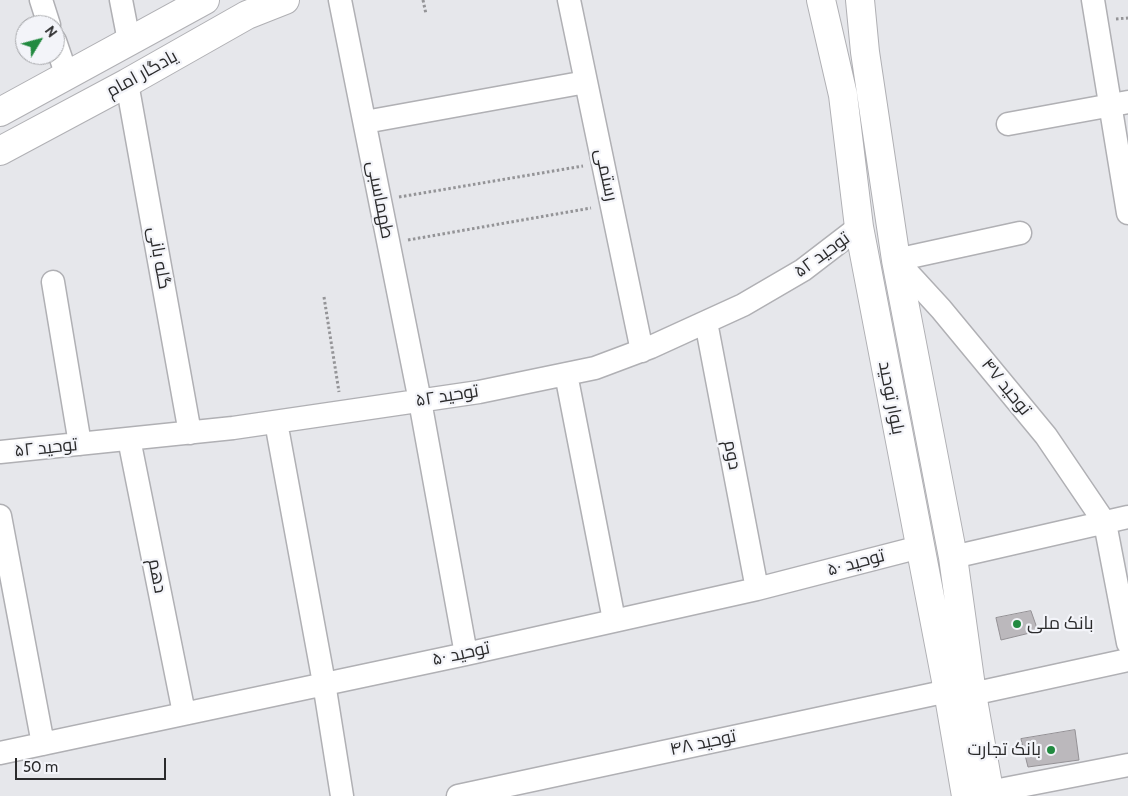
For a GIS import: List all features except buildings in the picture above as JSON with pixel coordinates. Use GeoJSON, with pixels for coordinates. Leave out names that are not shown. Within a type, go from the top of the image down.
{"type":"FeatureCollection","features":[{"type":"Feature","properties":{"kind":"main road","name":"یادگار امام"},"geometry":{"type":"LineString","coordinates":[[0,111],[205,0]]}},
{"type":"Feature","properties":{"kind":"main road","name":"یادگار امام"},"geometry":{"type":"LineString","coordinates":[[0,151],[127,83],[247,15],[285,0]]}},
{"type":"Feature","properties":{"kind":"main road"},"geometry":{"type":"LineString","coordinates":[[815,0],[830,37]]}},
{"type":"Feature","properties":{"kind":"main road","name":"بلوار توحید"},"geometry":{"type":"LineString","coordinates":[[821,0],[843,95],[859,227],[920,546],[960,692],[981,794]]}},
{"type":"Feature","properties":{"kind":"main road","name":"بلوار توحید"},"geometry":{"type":"LineString","coordinates":[[860,0],[865,52],[896,260],[953,558],[960,692]]}},
{"type":"Feature","properties":{"kind":"street"},"geometry":{"type":"LineString","coordinates":[[41,0],[46,15]]}},
{"type":"Feature","properties":{"kind":"street"},"geometry":{"type":"LineString","coordinates":[[121,0],[130,41]]}},
{"type":"Feature","properties":{"kind":"street","name":"طهماسبی"},"geometry":{"type":"LineString","coordinates":[[340,0],[420,401],[466,654]]}},
{"type":"Feature","properties":{"kind":"street","name":"رستمی"},"geometry":{"type":"LineString","coordinates":[[569,0],[642,351]]}},
{"type":"Feature","properties":{"kind":"street"},"geometry":{"type":"LineString","coordinates":[[1093,0],[1119,103],[1128,213]]}},
{"type":"Feature","properties":{"kind":"street"},"geometry":{"type":"LineString","coordinates":[[63,65],[67,76]]}},
{"type":"Feature","properties":{"kind":"street"},"geometry":{"type":"LineString","coordinates":[[365,122],[586,82]]}},
{"type":"Feature","properties":{"kind":"street","name":"گله بانی"},"geometry":{"type":"LineString","coordinates":[[127,83],[190,432]]}},
{"type":"Feature","properties":{"kind":"street"},"geometry":{"type":"LineString","coordinates":[[1008,124],[1119,103]]}},
{"type":"Feature","properties":{"kind":"street","name":"توحید ۵۲"},"geometry":{"type":"LineString","coordinates":[[0,452],[276,422],[479,392],[595,368],[642,351],[743,305],[803,270],[859,227]]}},
{"type":"Feature","properties":{"kind":"street"},"geometry":{"type":"LineString","coordinates":[[896,260],[1020,233]]}},
{"type":"Feature","properties":{"kind":"street","name":"توحید ۴۷"},"geometry":{"type":"LineString","coordinates":[[896,260],[942,309],[1046,436],[1106,523]]}},
{"type":"Feature","properties":{"kind":"street"},"geometry":{"type":"LineString","coordinates":[[53,282],[80,444]]}},
{"type":"Feature","properties":{"kind":"street","name":"دوم"},"geometry":{"type":"LineString","coordinates":[[706,322],[757,589]]}},
{"type":"Feature","properties":{"kind":"street"},"geometry":{"type":"LineString","coordinates":[[566,374],[614,620]]}},
{"type":"Feature","properties":{"kind":"street"},"geometry":{"type":"LineString","coordinates":[[276,422],[324,683],[342,796]]}},
{"type":"Feature","properties":{"kind":"street","name":"دهم"},"geometry":{"type":"LineString","coordinates":[[129,439],[184,714]]}},
{"type":"Feature","properties":{"kind":"street"},"geometry":{"type":"LineString","coordinates":[[0,516],[43,744]]}},
{"type":"Feature","properties":{"kind":"street"},"geometry":{"type":"LineString","coordinates":[[953,558],[1048,534],[1128,517]]}},
{"type":"Feature","properties":{"kind":"street"},"geometry":{"type":"LineString","coordinates":[[1106,523],[1128,643]]}},
{"type":"Feature","properties":{"kind":"street","name":"توحید ۵۰"},"geometry":{"type":"LineString","coordinates":[[0,753],[466,654],[757,589],[920,546]]}},
{"type":"Feature","properties":{"kind":"street","name":"توحید ۴۸"},"geometry":{"type":"LineString","coordinates":[[458,796],[960,692],[1128,660]]}},
{"type":"Feature","properties":{"kind":"street"},"geometry":{"type":"LineString","coordinates":[[981,794],[1128,765]]}},
{"type":"Feature","properties":{"kind":"path"},"geometry":{"type":"LineString","coordinates":[[424,0],[426,14]]}},
{"type":"Feature","properties":{"kind":"path"},"geometry":{"type":"LineString","coordinates":[[380,200],[603,163]]}},
{"type":"Feature","properties":{"kind":"path"},"geometry":{"type":"LineString","coordinates":[[389,243],[612,204]]}},
{"type":"Feature","properties":{"kind":"path"},"geometry":{"type":"LineString","coordinates":[[324,296],[343,412]]}},
{"type":"Feature","properties":{"kind":"place","name":"بانک ملی"},"geometry":{"type":"Point","coordinates":[1017,624]}},
{"type":"Feature","properties":{"kind":"place","name":"بانک تجارت"},"geometry":{"type":"Point","coordinates":[1051,750]}}]}
